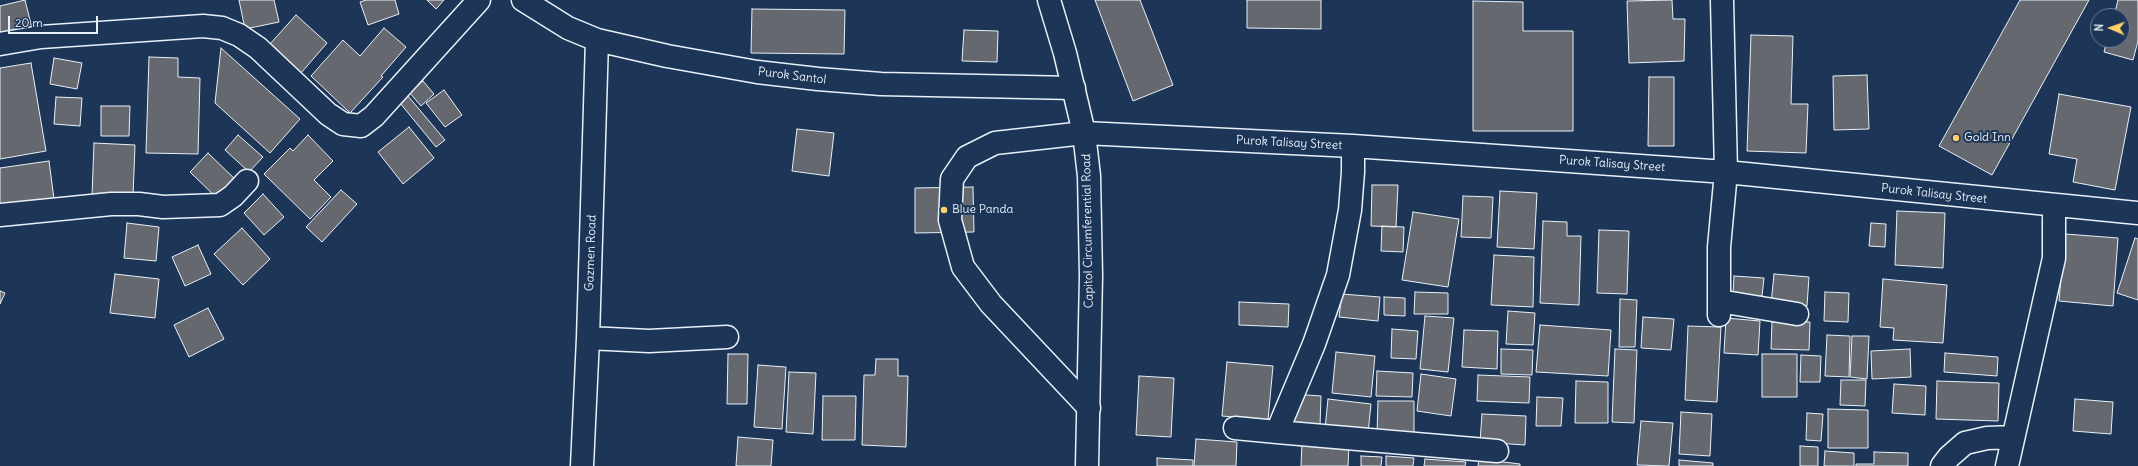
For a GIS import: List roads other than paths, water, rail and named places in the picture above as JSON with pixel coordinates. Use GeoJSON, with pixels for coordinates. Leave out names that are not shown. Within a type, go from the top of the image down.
{"type":"FeatureCollection","features":[{"type":"Feature","properties":{"kind":"street"},"geometry":{"type":"LineString","coordinates":[[0,44],[41,37],[203,26],[222,28],[239,35],[258,48],[328,114],[343,124],[362,126],[374,116],[479,0]]}},
{"type":"Feature","properties":{"kind":"street","name":"Purok Santol"},"geometry":{"type":"LineString","coordinates":[[523,0],[568,28],[597,40],[667,56],[742,69],[818,79],[924,85],[1074,88]]}},
{"type":"Feature","properties":{"kind":"street","name":"Capitol Circumferential Road"},"geometry":{"type":"LineString","coordinates":[[1049,0],[1074,88],[1084,133],[1089,176],[1089,408],[1087,466]]}},
{"type":"Feature","properties":{"kind":"street"},"geometry":{"type":"LineString","coordinates":[[1722,0],[1726,172],[1719,247],[1719,308],[1797,314]]}},
{"type":"Feature","properties":{"kind":"street","name":"Gazmen Road"},"geometry":{"type":"LineString","coordinates":[[582,466],[588,338],[597,40]]}},
{"type":"Feature","properties":{"kind":"street","name":"Purok Talisay Street"},"geometry":{"type":"LineString","coordinates":[[1089,408],[991,304],[963,266],[950,220],[952,179],[967,157],[995,143],[1084,133],[1353,146],[1726,172],[2054,206],[2138,213]]}},
{"type":"Feature","properties":{"kind":"street"},"geometry":{"type":"LineString","coordinates":[[1277,432],[1314,344],[1338,275],[1350,210],[1353,172],[1353,146]]}},
{"type":"Feature","properties":{"kind":"street"},"geometry":{"type":"LineString","coordinates":[[0,215],[111,204],[138,204],[163,207],[220,205],[233,196],[247,180]]}},
{"type":"Feature","properties":{"kind":"street"},"geometry":{"type":"LineString","coordinates":[[2007,466],[2054,258],[2054,206]]}},
{"type":"Feature","properties":{"kind":"street"},"geometry":{"type":"LineString","coordinates":[[588,338],[649,342],[727,337]]}},
{"type":"Feature","properties":{"kind":"street"},"geometry":{"type":"LineString","coordinates":[[1235,428],[1497,452]]}},
{"type":"Feature","properties":{"kind":"street"},"geometry":{"type":"LineString","coordinates":[[1942,466],[1949,457],[1965,443],[1987,438],[2013,437]]}},
{"type":"Feature","properties":{"kind":"place","name":"Gold Inn"},"geometry":{"type":"Point","coordinates":[1956,138]}},
{"type":"Feature","properties":{"kind":"place","name":"Blue Panda"},"geometry":{"type":"Point","coordinates":[944,210]}}]}
